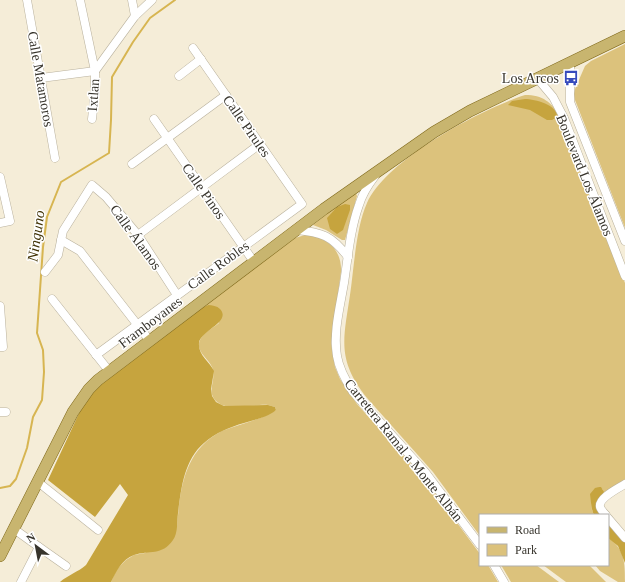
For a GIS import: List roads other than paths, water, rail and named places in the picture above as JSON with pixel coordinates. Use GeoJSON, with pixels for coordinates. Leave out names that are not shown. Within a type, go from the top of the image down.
{"type":"FeatureCollection","features":[{"type":"Feature","properties":{"kind":"main road","name":"Framboyanes"},"geometry":{"type":"LineString","coordinates":[[0,556],[78,404],[89,389],[109,372],[296,230],[446,124],[625,36]]}},
{"type":"Feature","properties":{"kind":"street","name":"Calle Matamoros"},"geometry":{"type":"LineString","coordinates":[[27,0],[55,158]]}},
{"type":"Feature","properties":{"kind":"street","name":"Ixtlan"},"geometry":{"type":"LineString","coordinates":[[80,0],[95,71],[95,92],[92,119]]}},
{"type":"Feature","properties":{"kind":"street"},"geometry":{"type":"LineString","coordinates":[[132,0],[135,16]]}},
{"type":"Feature","properties":{"kind":"street"},"geometry":{"type":"LineString","coordinates":[[41,78],[95,71],[135,16],[152,0]]}},
{"type":"Feature","properties":{"kind":"street","name":"Calle Pirules"},"geometry":{"type":"LineString","coordinates":[[192,48],[302,204]]}},
{"type":"Feature","properties":{"kind":"street"},"geometry":{"type":"LineString","coordinates":[[179,76],[201,59]]}},
{"type":"Feature","properties":{"kind":"street","name":"Boulevard Los Álamos"},"geometry":{"type":"LineString","coordinates":[[570,62],[570,102],[625,241]]}},
{"type":"Feature","properties":{"kind":"street","name":"Boulevard Los Álamos"},"geometry":{"type":"LineString","coordinates":[[537,78],[553,97],[564,118],[625,276]]}},
{"type":"Feature","properties":{"kind":"street"},"geometry":{"type":"LineString","coordinates":[[132,164],[226,95]]}},
{"type":"Feature","properties":{"kind":"street","name":"Calle Pinos"},"geometry":{"type":"LineString","coordinates":[[154,119],[254,262]]}},
{"type":"Feature","properties":{"kind":"street"},"geometry":{"type":"LineString","coordinates":[[138,235],[260,144]]}},
{"type":"Feature","properties":{"kind":"street","name":"Carretera Ramal a Monte Albán"},"geometry":{"type":"LineString","coordinates":[[382,168],[366,189],[358,206],[348,257],[337,332],[337,356],[342,372],[353,392],[425,472],[479,544]]}},
{"type":"Feature","properties":{"kind":"street"},"geometry":{"type":"LineString","coordinates":[[0,177],[10,221],[0,223]]}},
{"type":"Feature","properties":{"kind":"street","name":"Calle Álamos"},"geometry":{"type":"LineString","coordinates":[[61,240],[62,231],[92,185],[106,197],[138,235],[177,295]]}},
{"type":"Feature","properties":{"kind":"street","name":"Calle Robles"},"geometry":{"type":"LineString","coordinates":[[96,355],[302,204]]}},
{"type":"Feature","properties":{"kind":"street"},"geometry":{"type":"LineString","coordinates":[[296,230],[316,232],[331,238],[348,257]]}},
{"type":"Feature","properties":{"kind":"street"},"geometry":{"type":"LineString","coordinates":[[45,272],[58,255],[61,240],[80,251],[150,341]]}},
{"type":"Feature","properties":{"kind":"street"},"geometry":{"type":"LineString","coordinates":[[52,299],[109,372]]}},
{"type":"Feature","properties":{"kind":"street"},"geometry":{"type":"LineString","coordinates":[[0,306],[1,347]]}},
{"type":"Feature","properties":{"kind":"street"},"geometry":{"type":"LineString","coordinates":[[38,482],[98,530]]}},
{"type":"Feature","properties":{"kind":"street"},"geometry":{"type":"LineString","coordinates":[[605,514],[600,507],[600,502],[625,484]]}},
{"type":"Feature","properties":{"kind":"street"},"geometry":{"type":"LineString","coordinates":[[609,519],[625,538]]}},
{"type":"Feature","properties":{"kind":"street"},"geometry":{"type":"LineString","coordinates":[[14,529],[66,566]]}},
{"type":"Feature","properties":{"kind":"street"},"geometry":{"type":"LineString","coordinates":[[21,582],[39,547]]}},
{"type":"Feature","properties":{"kind":"street"},"geometry":{"type":"LineString","coordinates":[[495,566],[504,582]]}},
{"type":"Feature","properties":{"kind":"waterway","name":"Ninguno"},"geometry":{"type":"LineString","coordinates":[[0,488],[10,486],[16,479],[27,448],[33,417],[42,400],[44,372],[43,350],[37,333],[43,247],[47,217],[61,182],[109,153],[112,77],[133,42],[150,18],[175,0]]}},
{"type":"Feature","properties":{"kind":"place","name":"Los Arcos"},"geometry":{"type":"Point","coordinates":[571,78]}}]}
